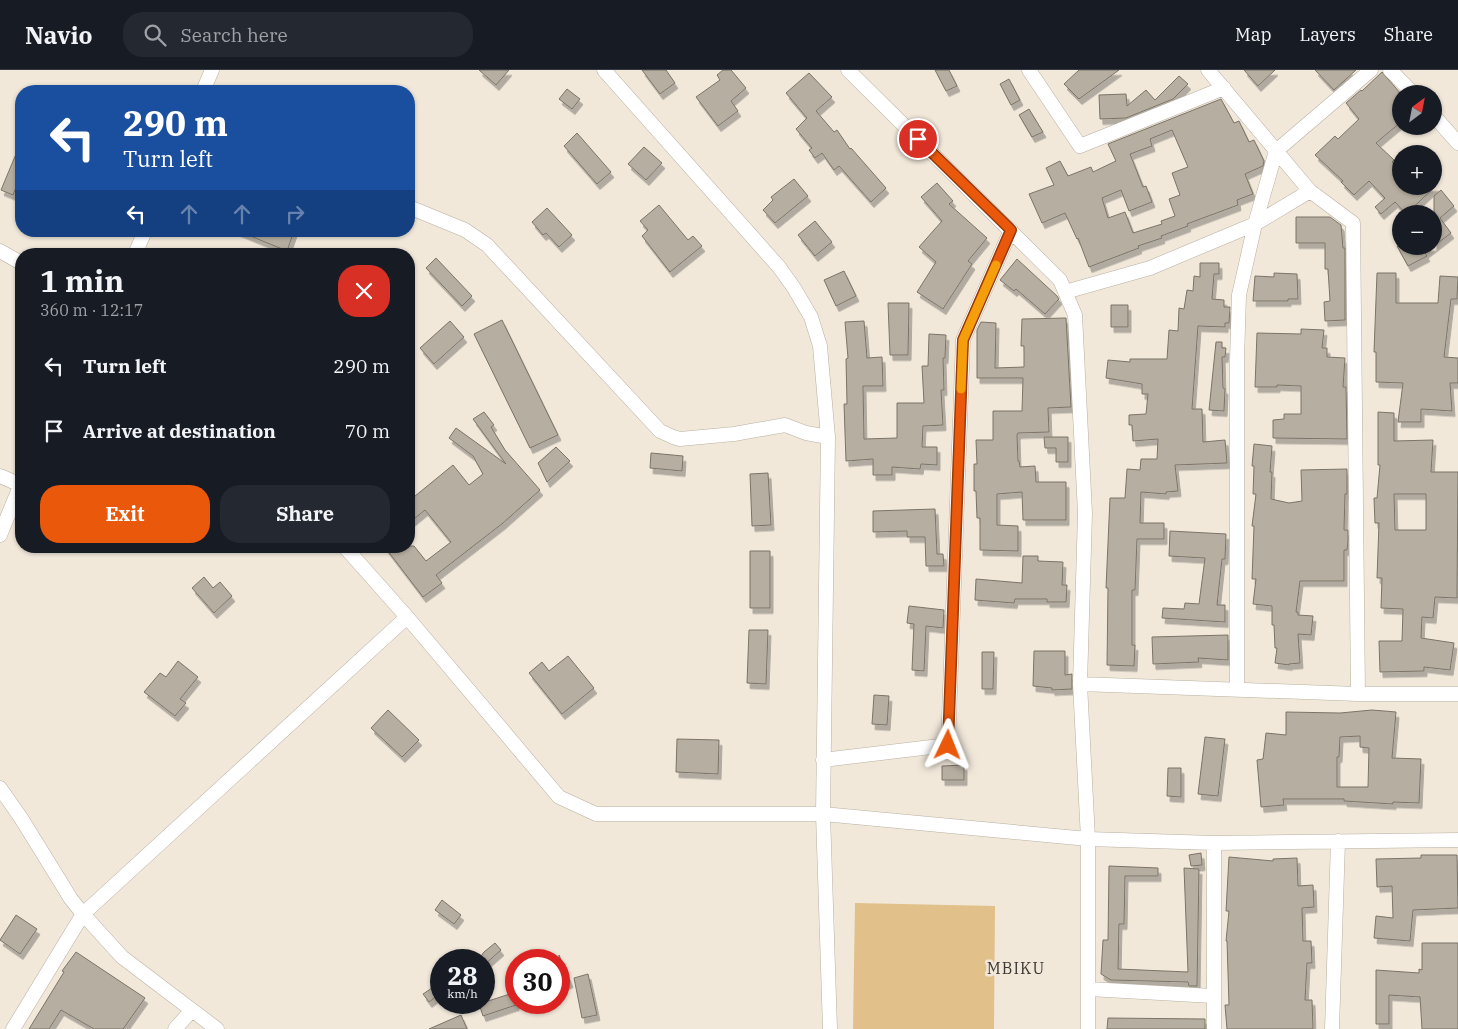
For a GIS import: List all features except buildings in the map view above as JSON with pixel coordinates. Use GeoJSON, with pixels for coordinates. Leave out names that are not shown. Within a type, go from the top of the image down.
{"type":"FeatureCollection","features":[{"type":"Feature","properties":{"kind":"street"},"geometry":{"type":"LineString","coordinates":[[206,85],[212,70]]}},
{"type":"Feature","properties":{"kind":"street"},"geometry":{"type":"LineString","coordinates":[[604,70],[763,248],[794,288],[810,317],[820,346],[828,438],[829,483],[823,814],[830,1029]]}},
{"type":"Feature","properties":{"kind":"street"},"geometry":{"type":"LineString","coordinates":[[848,70],[1060,280],[1075,315],[1085,513],[1080,684],[1088,839],[1088,1029]]}},
{"type":"Feature","properties":{"kind":"street"},"geometry":{"type":"LineString","coordinates":[[1028,70],[1080,146],[1224,88]]}},
{"type":"Feature","properties":{"kind":"street"},"geometry":{"type":"LineString","coordinates":[[1208,70],[1310,191],[1353,223],[1358,694]]}},
{"type":"Feature","properties":{"kind":"street"},"geometry":{"type":"LineString","coordinates":[[1237,689],[1237,360],[1239,304],[1255,224],[1276,151],[1371,70]]}},
{"type":"Feature","properties":{"kind":"street"},"geometry":{"type":"LineString","coordinates":[[1390,70],[1405,85]]}},
{"type":"Feature","properties":{"kind":"street"},"geometry":{"type":"LineString","coordinates":[[1442,125],[1458,143]]}},
{"type":"Feature","properties":{"kind":"street"},"geometry":{"type":"LineString","coordinates":[[1066,292],[1150,268],[1255,224],[1310,191]]}},
{"type":"Feature","properties":{"kind":"street"},"geometry":{"type":"LineString","coordinates":[[415,210],[464,230],[487,245],[654,424],[666,434],[680,438],[734,434],[785,425],[806,433],[828,438]]}},
{"type":"Feature","properties":{"kind":"street"},"geometry":{"type":"LineString","coordinates":[[823,760],[948,745],[963,340],[1011,230]]}},
{"type":"Feature","properties":{"kind":"street"},"geometry":{"type":"LineString","coordinates":[[0,251],[15,260]]}},
{"type":"Feature","properties":{"kind":"street"},"geometry":{"type":"LineString","coordinates":[[0,476],[15,482]]}},
{"type":"Feature","properties":{"kind":"street"},"geometry":{"type":"LineString","coordinates":[[0,535],[15,499]]}},
{"type":"Feature","properties":{"kind":"street"},"geometry":{"type":"LineString","coordinates":[[350,553],[559,796],[596,814],[823,814],[1088,839],[1214,843],[1458,840]]}},
{"type":"Feature","properties":{"kind":"street"},"geometry":{"type":"LineString","coordinates":[[13,1029],[83,914],[407,617]]}},
{"type":"Feature","properties":{"kind":"street"},"geometry":{"type":"LineString","coordinates":[[1080,684],[1358,694],[1458,694]]}},
{"type":"Feature","properties":{"kind":"street"},"geometry":{"type":"LineString","coordinates":[[0,788],[21,818],[71,900],[83,914],[122,957],[217,1029]]}},
{"type":"Feature","properties":{"kind":"street"},"geometry":{"type":"LineString","coordinates":[[1332,1029],[1338,841]]}},
{"type":"Feature","properties":{"kind":"street"},"geometry":{"type":"LineString","coordinates":[[1214,843],[1214,1029]]}},
{"type":"Feature","properties":{"kind":"street"},"geometry":{"type":"LineString","coordinates":[[1089,989],[1213,996]]}},
{"type":"Feature","properties":{"kind":"street"},"geometry":{"type":"LineString","coordinates":[[175,1029],[192,1010]]}},
{"type":"Feature","properties":{"kind":"shaded area"},"geometry":{"type":"Polygon","coordinates":[[[855,903],[995,906],[994,1029],[853,1029],[855,903]]]}},
{"type":"Feature","properties":{"kind":"slow traffic"},"geometry":{"type":"LineString","coordinates":[[961,389],[963,340],[996,265]]}},
{"type":"Feature","properties":{"kind":"district","name":"MBIKU"},"geometry":{"type":"Point","coordinates":[1016,968]}},
{"type":"Feature","properties":{"kind":"route"},"geometry":{"type":"LineString","coordinates":[[918,139],[1011,230],[963,340],[948,745]]}}]}
